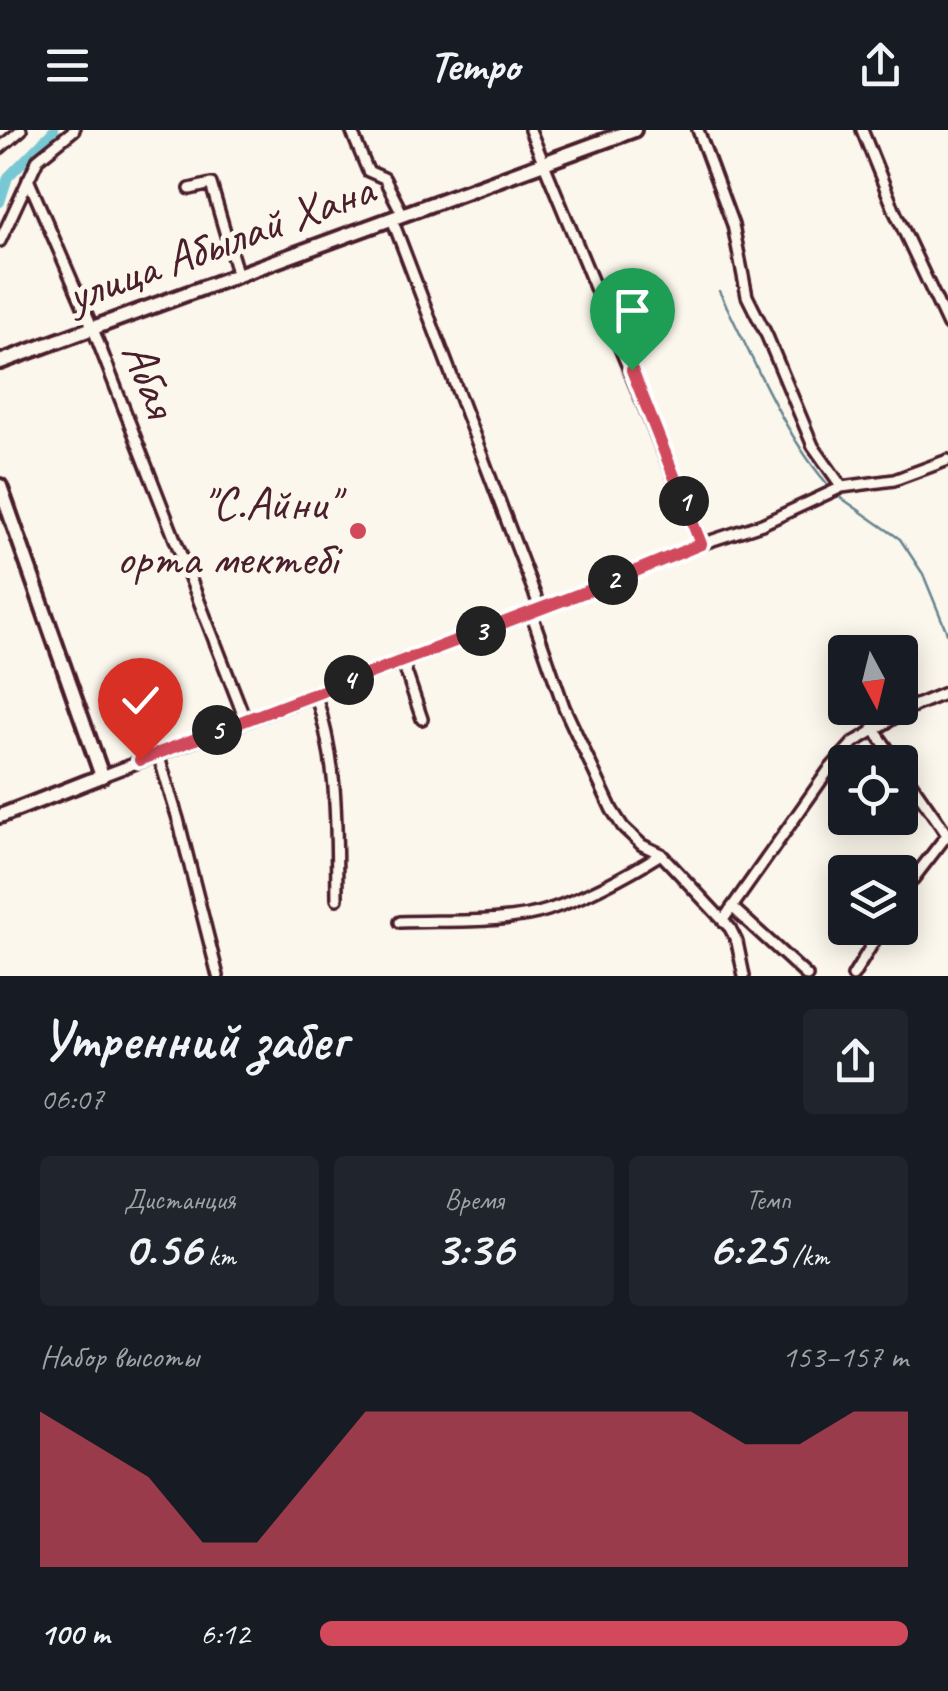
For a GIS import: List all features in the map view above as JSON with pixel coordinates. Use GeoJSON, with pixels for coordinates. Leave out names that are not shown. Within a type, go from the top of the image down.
{"type":"FeatureCollection","features":[{"type":"Feature","properties":{"kind":"main road","name":"улица Абылай Хана"},"geometry":{"type":"LineString","coordinates":[[0,362],[634,130]]}},
{"type":"Feature","properties":{"kind":"main road"},"geometry":{"type":"LineString","coordinates":[[0,486],[102,776],[0,816]]}},
{"type":"Feature","properties":{"kind":"street"},"geometry":{"type":"LineString","coordinates":[[0,148],[22,130]]}},
{"type":"Feature","properties":{"kind":"street"},"geometry":{"type":"LineString","coordinates":[[0,241],[38,159],[74,130]]}},
{"type":"Feature","properties":{"kind":"street"},"geometry":{"type":"LineString","coordinates":[[351,130],[368,171],[384,178],[535,610],[564,707],[623,827],[661,854],[723,920],[738,942],[744,976]]}},
{"type":"Feature","properties":{"kind":"street"},"geometry":{"type":"LineString","coordinates":[[530,130],[701,544]]}},
{"type":"Feature","properties":{"kind":"street"},"geometry":{"type":"LineString","coordinates":[[698,130],[732,224],[747,296],[813,446],[842,487]]}},
{"type":"Feature","properties":{"kind":"street"},"geometry":{"type":"LineString","coordinates":[[862,130],[895,212],[948,324]]}},
{"type":"Feature","properties":{"kind":"street","name":"Абая"},"geometry":{"type":"LineString","coordinates":[[28,179],[93,329],[245,720]]}},
{"type":"Feature","properties":{"kind":"street"},"geometry":{"type":"LineString","coordinates":[[190,189],[211,184],[238,276]]}},
{"type":"Feature","properties":{"kind":"street"},"geometry":{"type":"LineString","coordinates":[[102,776],[701,544],[762,524],[842,487],[894,480],[948,460]]}},
{"type":"Feature","properties":{"kind":"street"},"geometry":{"type":"LineString","coordinates":[[402,660],[422,719]]}},
{"type":"Feature","properties":{"kind":"street"},"geometry":{"type":"LineString","coordinates":[[723,920],[852,742],[948,692]]}},
{"type":"Feature","properties":{"kind":"street"},"geometry":{"type":"LineString","coordinates":[[315,693],[328,733],[335,774],[337,899]]}},
{"type":"Feature","properties":{"kind":"street"},"geometry":{"type":"LineString","coordinates":[[873,728],[884,745]]}},
{"type":"Feature","properties":{"kind":"street"},"geometry":{"type":"LineString","coordinates":[[158,754],[218,976]]}},
{"type":"Feature","properties":{"kind":"street"},"geometry":{"type":"LineString","coordinates":[[918,793],[948,836],[918,874]]}},
{"type":"Feature","properties":{"kind":"street"},"geometry":{"type":"LineString","coordinates":[[400,922],[520,916],[547,910],[627,875],[661,854]]}},
{"type":"Feature","properties":{"kind":"street"},"geometry":{"type":"LineString","coordinates":[[732,907],[806,976]]}},
{"type":"Feature","properties":{"kind":"street"},"geometry":{"type":"LineString","coordinates":[[853,976],[872,945]]}},
{"type":"Feature","properties":{"kind":"waterway"},"geometry":{"type":"LineString","coordinates":[[0,202],[8,177],[54,130]]}},
{"type":"Feature","properties":{"kind":"waterway"},"geometry":{"type":"LineString","coordinates":[[719,291],[784,421],[832,489]]}},
{"type":"Feature","properties":{"kind":"waterway"},"geometry":{"type":"LineString","coordinates":[[837,495],[900,539],[923,574],[948,635]]}},
{"type":"Feature","properties":{"kind":"place","name":"\"С.Айни\" орта мектебі"},"geometry":{"type":"Point","coordinates":[358,531]}},
{"type":"Feature","properties":{"kind":"route"},"geometry":{"type":"LineString","coordinates":[[140,760],[590,590],[701,544],[632,370]]}}]}
